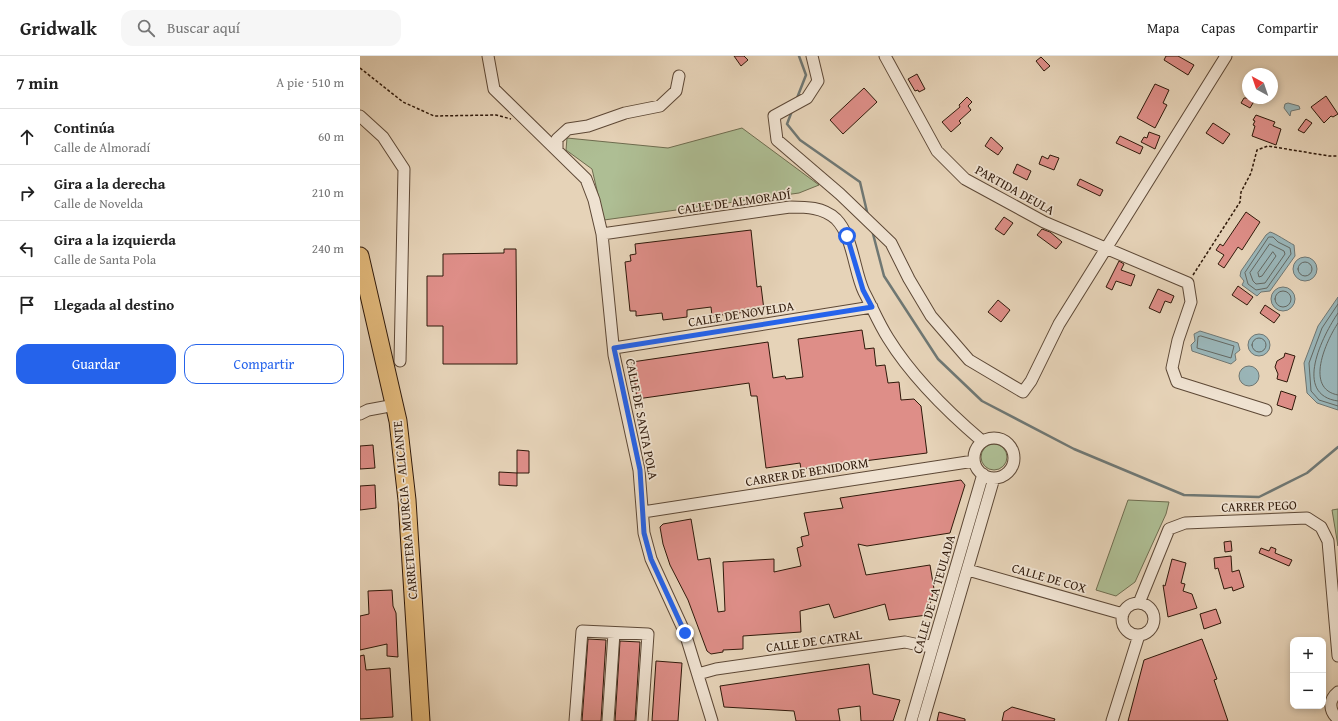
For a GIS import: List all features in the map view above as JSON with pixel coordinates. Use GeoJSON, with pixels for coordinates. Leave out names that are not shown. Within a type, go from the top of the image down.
{"type":"FeatureCollection","features":[{"type":"Feature","properties":{"kind":"highway","name":"CARRETERA MURCIA - ALICANTE"},"geometry":{"type":"LineString","coordinates":[[360,256],[395,405],[407,500],[421,721]]}},
{"type":"Feature","properties":{"kind":"street","name":"CALLE DE SANTA POLA"},"geometry":{"type":"LineString","coordinates":[[488,56],[494,89],[586,179],[594,200],[602,234],[614,348],[640,470],[644,533],[651,559],[685,633],[712,721]]}},
{"type":"Feature","properties":{"kind":"street"},"geometry":{"type":"LineString","coordinates":[[812,56],[818,81],[807,98],[774,116],[777,140],[840,194],[891,243],[909,279],[931,316],[969,360],[1023,392],[1031,381],[1059,324],[1223,57]]}},
{"type":"Feature","properties":{"kind":"street","name":"PARTIDA DEULA"},"geometry":{"type":"LineString","coordinates":[[885,56],[937,151],[965,178],[1044,222],[1188,283]]}},
{"type":"Feature","properties":{"kind":"street"},"geometry":{"type":"LineString","coordinates":[[557,150],[557,139],[568,129],[588,126],[625,113],[660,106],[676,91],[679,76]]}},
{"type":"Feature","properties":{"kind":"street"},"geometry":{"type":"LineString","coordinates":[[360,116],[384,137],[404,169],[400,361]]}},
{"type":"Feature","properties":{"kind":"street","name":"CALLE DE ALMORADÍ"},"geometry":{"type":"LineString","coordinates":[[602,234],[790,207],[816,208],[836,219],[847,236],[863,290],[888,338],[910,368],[956,418],[982,441]]}},
{"type":"Feature","properties":{"kind":"street"},"geometry":{"type":"LineString","coordinates":[[1188,283],[1191,302],[1178,340],[1172,368],[1176,382],[1266,410]]}},
{"type":"Feature","properties":{"kind":"street","name":"CALLE DE NOVELDA"},"geometry":{"type":"LineString","coordinates":[[614,348],[872,307]]}},
{"type":"Feature","properties":{"kind":"street"},"geometry":{"type":"LineString","coordinates":[[360,414],[368,410],[395,405]]}},
{"type":"Feature","properties":{"kind":"street"},"geometry":{"type":"LineString","coordinates":[[989,438],[999,438],[1005,441],[1013,450],[1014,462],[1012,468],[1007,474],[994,478],[983,474],[976,467],[974,460],[976,449],[982,441],[989,438]]}},
{"type":"Feature","properties":{"kind":"street","name":"CARRER DE BENIDORM"},"geometry":{"type":"LineString","coordinates":[[643,512],[974,460]]}},
{"type":"Feature","properties":{"kind":"street","name":"CALLE DE LA TEULADA"},"geometry":{"type":"LineString","coordinates":[[911,721],[983,474]]}},
{"type":"Feature","properties":{"kind":"street","name":"CALLE DE LA TEULADA"},"geometry":{"type":"LineString","coordinates":[[923,721],[994,478]]}},
{"type":"Feature","properties":{"kind":"street","name":"CARRER PEGO"},"geometry":{"type":"LineString","coordinates":[[1139,603],[1169,529],[1185,523],[1307,518],[1321,527],[1328,541],[1338,656]]}},
{"type":"Feature","properties":{"kind":"street","name":"CALLE DE COX"},"geometry":{"type":"LineString","coordinates":[[968,570],[1123,614]]}},
{"type":"Feature","properties":{"kind":"street"},"geometry":{"type":"LineString","coordinates":[[1139,603],[1149,608],[1154,618],[1149,630],[1139,635],[1129,632],[1125,628],[1122,621],[1123,614],[1131,604],[1139,603]]}},
{"type":"Feature","properties":{"kind":"street"},"geometry":{"type":"LineString","coordinates":[[575,721],[582,631],[648,634],[642,721]]}},
{"type":"Feature","properties":{"kind":"street"},"geometry":{"type":"LineString","coordinates":[[608,721],[614,633]]}},
{"type":"Feature","properties":{"kind":"street"},"geometry":{"type":"LineString","coordinates":[[1112,721],[1139,635]]}},
{"type":"Feature","properties":{"kind":"street","name":"CALLE DE CATRAL"},"geometry":{"type":"LineString","coordinates":[[698,674],[716,669],[905,642],[924,646],[934,645]]}},
{"type":"Feature","properties":{"kind":"street"},"geometry":{"type":"LineString","coordinates":[[1338,692],[1332,698],[1330,704],[1333,715],[1338,719]]}},
{"type":"Feature","properties":{"kind":"path"},"geometry":{"type":"LineString","coordinates":[[360,68],[403,102],[434,116],[496,115],[529,123]]}},
{"type":"Feature","properties":{"kind":"path"},"geometry":{"type":"LineString","coordinates":[[1188,283],[1240,202],[1241,192],[1251,173],[1257,150],[1268,146],[1329,156],[1338,156]]}},
{"type":"Feature","properties":{"kind":"green space"},"geometry":{"type":"Polygon","coordinates":[[[742,128],[819,185],[799,193],[604,220],[592,169],[566,150],[567,138],[668,148],[742,128]]]}},
{"type":"Feature","properties":{"kind":"green space"},"geometry":{"type":"Polygon","coordinates":[[[994,444],[1003,448],[1007,457],[1003,466],[994,470],[985,466],[981,457],[985,448],[994,444]]]}},
{"type":"Feature","properties":{"kind":"green space"},"geometry":{"type":"Polygon","coordinates":[[[1128,500],[1169,502],[1166,514],[1135,582],[1116,596],[1096,590],[1128,500]]]}},
{"type":"Feature","properties":{"kind":"green space"},"geometry":{"type":"Polygon","coordinates":[[[1338,509],[1338,546],[1332,510],[1338,509]]]}},
{"type":"Feature","properties":{"kind":"water"},"geometry":{"type":"Polygon","coordinates":[[[1288,103],[1299,106],[1300,109],[1291,111],[1290,116],[1284,108],[1285,104],[1288,103]]]}},
{"type":"Feature","properties":{"kind":"water"},"geometry":{"type":"Polygon","coordinates":[[[1270,232],[1294,245],[1295,256],[1270,291],[1261,292],[1257,296],[1242,285],[1244,281],[1240,276],[1241,271],[1266,235],[1270,232]]]}},
{"type":"Feature","properties":{"kind":"water"},"geometry":{"type":"Polygon","coordinates":[[[1305,257],[1313,261],[1317,269],[1313,277],[1305,281],[1297,277],[1293,269],[1297,261],[1305,257]]]}},
{"type":"Feature","properties":{"kind":"water"},"geometry":{"type":"Polygon","coordinates":[[[1283,287],[1288,288],[1294,294],[1294,304],[1288,310],[1283,311],[1278,310],[1272,304],[1271,299],[1272,294],[1278,288],[1283,287]]]}},
{"type":"Feature","properties":{"kind":"water"},"geometry":{"type":"Polygon","coordinates":[[[1338,297],[1338,410],[1317,403],[1307,393],[1304,363],[1318,326],[1338,297]]]}},
{"type":"Feature","properties":{"kind":"water"},"geometry":{"type":"Polygon","coordinates":[[[1200,331],[1238,343],[1240,350],[1235,354],[1236,360],[1231,364],[1192,351],[1191,345],[1195,341],[1194,334],[1200,331]]]}},
{"type":"Feature","properties":{"kind":"water"},"geometry":{"type":"Polygon","coordinates":[[[1259,334],[1263,335],[1269,341],[1269,349],[1263,355],[1259,356],[1255,355],[1249,349],[1248,345],[1249,341],[1255,335],[1259,334]]]}},
{"type":"Feature","properties":{"kind":"water"},"geometry":{"type":"Polygon","coordinates":[[[1249,366],[1256,369],[1259,376],[1256,383],[1249,386],[1242,383],[1239,376],[1242,369],[1249,366]]]}},
{"type":"Feature","properties":{"kind":"building"},"geometry":{"type":"Polygon","coordinates":[[[734,56],[744,56],[748,60],[741,66],[734,56]]]}},
{"type":"Feature","properties":{"kind":"building"},"geometry":{"type":"Polygon","coordinates":[[[1166,56],[1178,56],[1194,65],[1188,75],[1164,60],[1166,56]]]}},
{"type":"Feature","properties":{"kind":"building"},"geometry":{"type":"Polygon","coordinates":[[[1041,57],[1050,66],[1044,71],[1036,61],[1041,57]]]}},
{"type":"Feature","properties":{"kind":"building"},"geometry":{"type":"Polygon","coordinates":[[[917,74],[925,89],[919,92],[918,90],[915,91],[908,79],[917,74]]]}},
{"type":"Feature","properties":{"kind":"building"},"geometry":{"type":"Polygon","coordinates":[[[1155,84],[1169,90],[1163,103],[1167,105],[1155,128],[1137,118],[1155,84]]]}},
{"type":"Feature","properties":{"kind":"building"},"geometry":{"type":"Polygon","coordinates":[[[864,88],[877,102],[843,134],[830,120],[864,88]]]}},
{"type":"Feature","properties":{"kind":"building"},"geometry":{"type":"Polygon","coordinates":[[[1326,96],[1338,114],[1333,117],[1331,116],[1324,123],[1311,107],[1326,96]]]}},
{"type":"Feature","properties":{"kind":"building"},"geometry":{"type":"Polygon","coordinates":[[[967,97],[972,102],[968,106],[971,110],[959,121],[961,123],[951,132],[942,122],[960,107],[959,105],[967,97]]]}},
{"type":"Feature","properties":{"kind":"building"},"geometry":{"type":"Polygon","coordinates":[[[1243,104],[1252,104],[1250,108],[1243,104]]]}},
{"type":"Feature","properties":{"kind":"building"},"geometry":{"type":"Polygon","coordinates":[[[1256,115],[1275,122],[1273,126],[1281,129],[1276,145],[1252,136],[1255,126],[1253,125],[1255,121],[1253,120],[1256,115]]]}},
{"type":"Feature","properties":{"kind":"building"},"geometry":{"type":"Polygon","coordinates":[[[1306,119],[1312,123],[1304,133],[1298,130],[1306,119]]]}},
{"type":"Feature","properties":{"kind":"building"},"geometry":{"type":"Polygon","coordinates":[[[1213,123],[1230,134],[1223,144],[1206,133],[1213,123]]]}},
{"type":"Feature","properties":{"kind":"building"},"geometry":{"type":"Polygon","coordinates":[[[1149,132],[1160,136],[1155,149],[1141,142],[1144,137],[1147,138],[1149,132]]]}},
{"type":"Feature","properties":{"kind":"building"},"geometry":{"type":"Polygon","coordinates":[[[1120,136],[1143,147],[1140,154],[1116,143],[1120,136]]]}},
{"type":"Feature","properties":{"kind":"building"},"geometry":{"type":"Polygon","coordinates":[[[991,137],[1003,148],[998,155],[985,146],[991,137]]]}},
{"type":"Feature","properties":{"kind":"building"},"geometry":{"type":"Polygon","coordinates":[[[1050,155],[1059,158],[1054,170],[1039,164],[1042,156],[1048,159],[1050,155]]]}},
{"type":"Feature","properties":{"kind":"building"},"geometry":{"type":"Polygon","coordinates":[[[1017,164],[1031,171],[1027,180],[1013,173],[1017,164]]]}},
{"type":"Feature","properties":{"kind":"building"},"geometry":{"type":"Polygon","coordinates":[[[1080,179],[1103,190],[1100,196],[1077,185],[1080,179]]]}},
{"type":"Feature","properties":{"kind":"building"},"geometry":{"type":"Polygon","coordinates":[[[1246,212],[1260,222],[1242,250],[1238,247],[1224,268],[1218,264],[1224,255],[1216,250],[1220,244],[1223,246],[1246,212]]]}},
{"type":"Feature","properties":{"kind":"building"},"geometry":{"type":"Polygon","coordinates":[[[1004,217],[1013,223],[1004,235],[995,229],[1004,217]]]}},
{"type":"Feature","properties":{"kind":"building"},"geometry":{"type":"Polygon","coordinates":[[[1042,229],[1050,232],[1062,242],[1056,249],[1037,235],[1042,229]]]}},
{"type":"Feature","properties":{"kind":"building"},"geometry":{"type":"Polygon","coordinates":[[[751,230],[757,287],[761,286],[764,310],[712,316],[711,307],[687,310],[687,317],[663,320],[662,313],[636,316],[636,311],[630,311],[625,262],[631,261],[630,255],[636,254],[635,244],[751,230]]]}},
{"type":"Feature","properties":{"kind":"building"},"geometry":{"type":"Polygon","coordinates":[[[504,249],[516,249],[517,364],[443,364],[443,326],[427,326],[427,276],[443,276],[443,254],[504,253],[504,249]]]}},
{"type":"Feature","properties":{"kind":"building"},"geometry":{"type":"Polygon","coordinates":[[[1119,261],[1124,264],[1121,270],[1135,275],[1131,286],[1116,281],[1112,290],[1106,287],[1119,261]]]}},
{"type":"Feature","properties":{"kind":"building"},"geometry":{"type":"Polygon","coordinates":[[[1238,286],[1253,297],[1247,305],[1232,295],[1238,286]]]}},
{"type":"Feature","properties":{"kind":"building"},"geometry":{"type":"Polygon","coordinates":[[[1158,289],[1174,296],[1171,303],[1165,301],[1160,313],[1149,308],[1158,289]]]}},
{"type":"Feature","properties":{"kind":"building"},"geometry":{"type":"Polygon","coordinates":[[[998,300],[1010,310],[1001,322],[988,312],[998,300]]]}},
{"type":"Feature","properties":{"kind":"building"},"geometry":{"type":"Polygon","coordinates":[[[1265,305],[1280,315],[1274,323],[1260,313],[1265,305]]]}},
{"type":"Feature","properties":{"kind":"building"},"geometry":{"type":"Polygon","coordinates":[[[862,330],[865,349],[874,348],[876,366],[885,365],[888,383],[899,382],[901,400],[914,399],[921,406],[927,453],[801,469],[800,463],[766,468],[757,396],[751,396],[749,383],[637,399],[632,362],[768,342],[773,378],[785,376],[786,379],[803,377],[798,339],[862,330]]]}},
{"type":"Feature","properties":{"kind":"building"},"geometry":{"type":"Polygon","coordinates":[[[1285,353],[1295,356],[1287,382],[1277,379],[1278,374],[1275,367],[1277,361],[1284,357],[1285,353]]]}},
{"type":"Feature","properties":{"kind":"building"},"geometry":{"type":"Polygon","coordinates":[[[1281,391],[1296,396],[1292,410],[1277,405],[1281,391]]]}},
{"type":"Feature","properties":{"kind":"building"},"geometry":{"type":"Polygon","coordinates":[[[373,445],[375,468],[360,469],[360,446],[373,445]]]}},
{"type":"Feature","properties":{"kind":"building"},"geometry":{"type":"Polygon","coordinates":[[[517,450],[529,451],[529,473],[517,473],[517,450]]]}},
{"type":"Feature","properties":{"kind":"building"},"geometry":{"type":"Polygon","coordinates":[[[499,472],[517,473],[517,486],[499,485],[499,472]]]}},
{"type":"Feature","properties":{"kind":"building"},"geometry":{"type":"Polygon","coordinates":[[[961,480],[965,485],[950,533],[867,546],[858,544],[866,575],[930,565],[934,589],[927,615],[889,620],[885,604],[834,618],[829,604],[800,611],[801,632],[743,636],[743,649],[723,650],[723,652],[711,654],[707,651],[688,600],[670,565],[663,544],[660,527],[663,524],[691,519],[698,560],[710,558],[718,612],[725,611],[723,562],[774,559],[774,572],[801,566],[797,548],[803,546],[801,537],[809,535],[804,513],[843,508],[840,498],[961,480]]]}},
{"type":"Feature","properties":{"kind":"building"},"geometry":{"type":"Polygon","coordinates":[[[375,485],[376,508],[360,510],[360,486],[375,485]]]}},
{"type":"Feature","properties":{"kind":"building"},"geometry":{"type":"Polygon","coordinates":[[[1231,541],[1232,551],[1225,552],[1224,542],[1231,541]]]}},
{"type":"Feature","properties":{"kind":"building"},"geometry":{"type":"Polygon","coordinates":[[[1271,547],[1276,549],[1275,553],[1292,560],[1289,566],[1259,553],[1261,548],[1269,551],[1271,547]]]}},
{"type":"Feature","properties":{"kind":"building"},"geometry":{"type":"Polygon","coordinates":[[[1231,556],[1232,572],[1239,570],[1244,587],[1233,591],[1232,587],[1224,589],[1218,568],[1215,569],[1214,558],[1231,556]]]}},
{"type":"Feature","properties":{"kind":"building"},"geometry":{"type":"Polygon","coordinates":[[[1172,559],[1186,563],[1181,583],[1185,584],[1183,591],[1192,594],[1197,608],[1168,617],[1163,585],[1165,586],[1172,559]]]}},
{"type":"Feature","properties":{"kind":"building"},"geometry":{"type":"Polygon","coordinates":[[[392,590],[393,606],[396,613],[398,657],[387,656],[387,644],[360,650],[360,616],[369,614],[368,591],[392,590]]]}},
{"type":"Feature","properties":{"kind":"building"},"geometry":{"type":"Polygon","coordinates":[[[1216,609],[1221,623],[1204,629],[1200,614],[1216,609]]]}},
{"type":"Feature","properties":{"kind":"building"},"geometry":{"type":"Polygon","coordinates":[[[588,639],[606,640],[601,721],[582,721],[588,639]]]}},
{"type":"Feature","properties":{"kind":"building"},"geometry":{"type":"Polygon","coordinates":[[[1202,639],[1217,679],[1214,680],[1228,721],[1128,721],[1144,660],[1202,639]]]}},
{"type":"Feature","properties":{"kind":"building"},"geometry":{"type":"Polygon","coordinates":[[[620,641],[640,642],[635,721],[615,721],[620,641]]]}},
{"type":"Feature","properties":{"kind":"building"},"geometry":{"type":"Polygon","coordinates":[[[364,655],[366,670],[390,668],[393,717],[360,719],[360,656],[364,655]]]}},
{"type":"Feature","properties":{"kind":"building"},"geometry":{"type":"Polygon","coordinates":[[[656,661],[682,663],[678,721],[652,721],[656,661]]]}},
{"type":"Feature","properties":{"kind":"building"},"geometry":{"type":"Polygon","coordinates":[[[869,664],[873,694],[900,700],[893,721],[861,721],[860,706],[838,709],[840,721],[796,721],[794,711],[724,707],[720,686],[869,664]]]}},
{"type":"Feature","properties":{"kind":"building"},"geometry":{"type":"Polygon","coordinates":[[[1012,707],[1055,719],[1054,721],[1002,721],[1004,712],[1012,707]]]}},
{"type":"Feature","properties":{"kind":"building"},"geometry":{"type":"Polygon","coordinates":[[[939,712],[965,719],[965,721],[937,721],[939,712]]]}},
{"type":"Feature","properties":{"kind":"waterway"},"geometry":{"type":"LineString","coordinates":[[797,98],[806,75],[799,56]]}},
{"type":"Feature","properties":{"kind":"waterway"},"geometry":{"type":"LineString","coordinates":[[792,111],[787,124],[800,140],[860,182],[868,216]]}},
{"type":"Feature","properties":{"kind":"waterway"},"geometry":{"type":"LineString","coordinates":[[872,230],[884,276],[938,359],[982,401],[1074,449],[1184,495],[1259,497],[1307,473],[1338,447]]}},
{"type":"Feature","properties":{"kind":"route"},"geometry":{"type":"LineString","coordinates":[[685,633],[660,581],[651,559],[644,533],[640,470],[614,355],[614,348],[872,307],[863,290],[847,236]]}}]}
